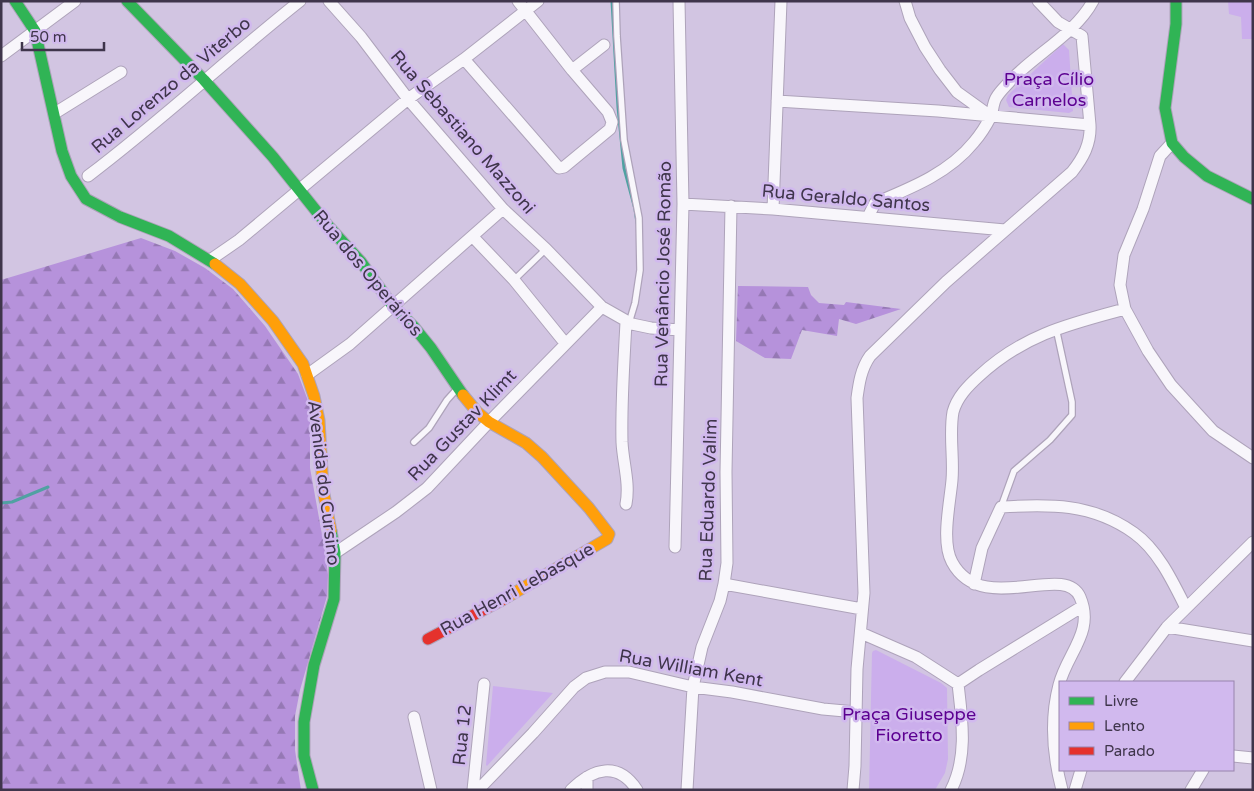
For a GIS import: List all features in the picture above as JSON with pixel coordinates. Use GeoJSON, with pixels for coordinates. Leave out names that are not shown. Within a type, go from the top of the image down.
{"type":"FeatureCollection","features":[{"type":"Feature","properties":{"kind":"main road","name":"Avenida do Cursino"},"geometry":{"type":"LineString","coordinates":[[15,1],[35,32],[55,113],[62,151],[69,172],[76,186],[86,199],[120,217],[168,236],[210,260],[240,284],[289,342],[303,364],[314,396],[319,420],[322,488],[335,553],[334,600],[314,665],[304,722],[304,756],[313,790]]}},
{"type":"Feature","properties":{"kind":"main road","name":"Rua dos Operários"},"geometry":{"type":"LineString","coordinates":[[127,1],[204,80],[273,157],[361,262],[392,305],[414,327],[431,348],[458,389],[477,412],[489,422],[526,443],[542,457],[593,514],[608,534],[607,539]]}},
{"type":"Feature","properties":{"kind":"main road"},"geometry":{"type":"LineString","coordinates":[[1176,1],[1176,24],[1165,108],[1172,142],[1184,157],[1207,176],[1253,199]]}},
{"type":"Feature","properties":{"kind":"main road","name":"Rua Henri Lebasque"},"geometry":{"type":"LineString","coordinates":[[428,639],[492,606],[607,539]]}},
{"type":"Feature","properties":{"kind":"street"},"geometry":{"type":"LineString","coordinates":[[1,56],[74,1]]}},
{"type":"Feature","properties":{"kind":"street","name":"Rua Lorenzo da Viterbo"},"geometry":{"type":"LineString","coordinates":[[88,176],[300,1]]}},
{"type":"Feature","properties":{"kind":"street","name":"Rua Sebastiano Mazzoni"},"geometry":{"type":"LineString","coordinates":[[329,1],[361,36],[408,100],[503,209],[602,307],[627,322],[651,328],[680,330]]}},
{"type":"Feature","properties":{"kind":"street"},"geometry":{"type":"LineString","coordinates":[[464,59],[554,164],[561,168],[564,168],[610,130],[614,116],[572,70],[518,1]]}},
{"type":"Feature","properties":{"kind":"street"},"geometry":{"type":"LineString","coordinates":[[210,260],[239,240],[408,100],[538,1]]}},
{"type":"Feature","properties":{"kind":"street","name":"Rua Venâncio José Romão"},"geometry":{"type":"LineString","coordinates":[[675,546],[683,204],[679,1]]}},
{"type":"Feature","properties":{"kind":"street"},"geometry":{"type":"LineString","coordinates":[[774,209],[776,102],[781,1]]}},
{"type":"Feature","properties":{"kind":"street"},"geometry":{"type":"LineString","coordinates":[[905,1],[910,18],[924,47],[940,70],[957,92],[991,116]]}},
{"type":"Feature","properties":{"kind":"street"},"geometry":{"type":"LineString","coordinates":[[853,790],[857,668],[864,593],[857,398],[859,382],[870,356],[893,332],[1076,166],[1088,148],[1091,133],[1082,36],[1058,22],[1038,1]]}},
{"type":"Feature","properties":{"kind":"street"},"geometry":{"type":"LineString","coordinates":[[868,217],[875,203],[926,180],[953,162],[975,142],[991,116],[995,100],[1001,91],[1022,69],[1078,22],[1087,12],[1093,1]]}},
{"type":"Feature","properties":{"kind":"street"},"geometry":{"type":"LineString","coordinates":[[572,70],[604,45]]}},
{"type":"Feature","properties":{"kind":"street"},"geometry":{"type":"LineString","coordinates":[[55,113],[121,72]]}},
{"type":"Feature","properties":{"kind":"street"},"geometry":{"type":"LineString","coordinates":[[776,102],[938,111],[1090,125]]}},
{"type":"Feature","properties":{"kind":"street"},"geometry":{"type":"LineString","coordinates":[[1172,142],[1160,156],[1143,209],[1124,255],[1120,285],[1125,309],[1148,351],[1171,384],[1214,431],[1253,458]]}},
{"type":"Feature","properties":{"kind":"street","name":"Rua Geraldo Santos"},"geometry":{"type":"LineString","coordinates":[[683,204],[774,209],[1005,230]]}},
{"type":"Feature","properties":{"kind":"street","name":"Rua Eduardo Valim"},"geometry":{"type":"LineString","coordinates":[[688,790],[693,687],[702,647],[720,601],[727,563],[726,472],[732,206]]}},
{"type":"Feature","properties":{"kind":"street"},"geometry":{"type":"LineString","coordinates":[[307,375],[350,344],[503,209]]}},
{"type":"Feature","properties":{"kind":"street"},"geometry":{"type":"LineString","coordinates":[[473,237],[514,280],[565,343]]}},
{"type":"Feature","properties":{"kind":"street","name":"Rua Gustav Klimt"},"geometry":{"type":"LineString","coordinates":[[335,553],[396,512],[427,488],[565,343],[602,307]]}},
{"type":"Feature","properties":{"kind":"street"},"geometry":{"type":"LineString","coordinates":[[1060,681],[1083,632],[1085,623],[1080,596],[1075,590],[1067,585],[1050,583],[990,589],[974,584],[960,574],[953,565],[948,553],[953,413],[956,403],[968,386],[992,364],[1056,328],[1125,309]]}},
{"type":"Feature","properties":{"kind":"street"},"geometry":{"type":"LineString","coordinates":[[626,504],[628,494],[622,445],[622,425],[627,322]]}},
{"type":"Feature","properties":{"kind":"street"},"geometry":{"type":"LineString","coordinates":[[974,584],[982,548],[1001,507],[1077,507],[1113,521],[1134,533],[1147,546],[1165,570],[1186,608]]}},
{"type":"Feature","properties":{"kind":"street"},"geometry":{"type":"LineString","coordinates":[[1126,681],[1167,627],[1253,542]]}},
{"type":"Feature","properties":{"kind":"street"},"geometry":{"type":"LineString","coordinates":[[724,584],[862,609]]}},
{"type":"Feature","properties":{"kind":"street"},"geometry":{"type":"LineString","coordinates":[[958,684],[1083,606]]}},
{"type":"Feature","properties":{"kind":"street"},"geometry":{"type":"LineString","coordinates":[[1167,627],[1253,641]]}},
{"type":"Feature","properties":{"kind":"street"},"geometry":{"type":"LineString","coordinates":[[861,633],[916,658],[958,684]]}},
{"type":"Feature","properties":{"kind":"street","name":"Rua William Kent"},"geometry":{"type":"LineString","coordinates":[[478,790],[574,687],[586,678],[605,672],[620,671],[693,687],[732,692],[824,709],[856,712]]}},
{"type":"Feature","properties":{"kind":"street"},"geometry":{"type":"LineString","coordinates":[[1059,683],[1054,717],[1058,775],[1062,790]]}},
{"type":"Feature","properties":{"kind":"street","name":"Rua 12"},"geometry":{"type":"LineString","coordinates":[[473,790],[484,684]]}},
{"type":"Feature","properties":{"kind":"street"},"geometry":{"type":"LineString","coordinates":[[950,790],[960,765],[963,731],[958,684]]}},
{"type":"Feature","properties":{"kind":"street"},"geometry":{"type":"LineString","coordinates":[[414,717],[431,790]]}},
{"type":"Feature","properties":{"kind":"street"},"geometry":{"type":"LineString","coordinates":[[1234,756],[1253,758]]}},
{"type":"Feature","properties":{"kind":"street"},"geometry":{"type":"LineString","coordinates":[[571,790],[587,777],[599,772],[616,771],[624,775],[636,790]]}},
{"type":"Feature","properties":{"kind":"street"},"geometry":{"type":"LineString","coordinates":[[1075,790],[1081,771]]}},
{"type":"Feature","properties":{"kind":"street"},"geometry":{"type":"LineString","coordinates":[[1191,790],[1202,771]]}},
{"type":"Feature","properties":{"kind":"street"},"geometry":{"type":"LineString","coordinates":[[587,777],[587,790]]}},
{"type":"Feature","properties":{"kind":"lane"},"geometry":{"type":"LineString","coordinates":[[616,1],[614,116],[629,168],[639,218],[640,270],[635,303],[627,322]]}},
{"type":"Feature","properties":{"kind":"lane"},"geometry":{"type":"LineString","coordinates":[[514,280],[546,250]]}},
{"type":"Feature","properties":{"kind":"lane"},"geometry":{"type":"LineString","coordinates":[[1001,507],[1014,471],[1050,440],[1072,415],[1072,402],[1056,328]]}},
{"type":"Feature","properties":{"kind":"lane"},"geometry":{"type":"LineString","coordinates":[[414,442],[429,428],[446,400],[458,389]]}},
{"type":"Feature","properties":{"kind":"green space"},"geometry":{"type":"Polygon","coordinates":[[[1228,1],[1253,1],[1253,39],[1242,39],[1241,17],[1229,14],[1228,1]]]}},
{"type":"Feature","properties":{"kind":"green space","name":"Praça Cílio Carnelos"},"geometry":{"type":"Polygon","coordinates":[[[1063,44],[1069,50],[1073,111],[1069,113],[1009,107],[1006,100],[1008,95],[1063,44]]]}},
{"type":"Feature","properties":{"kind":"green space"},"geometry":{"type":"Polygon","coordinates":[[[141,238],[175,251],[205,268],[233,289],[265,326],[298,374],[310,406],[310,468],[328,575],[327,596],[300,690],[295,716],[295,750],[301,790],[1,790],[1,280],[141,238]]]}},
{"type":"Feature","properties":{"kind":"green space"},"geometry":{"type":"Polygon","coordinates":[[[738,286],[808,287],[811,295],[819,303],[844,305],[846,302],[901,309],[856,324],[839,319],[837,336],[802,330],[791,359],[765,358],[736,341],[738,286]]]}},
{"type":"Feature","properties":{"kind":"green space","name":"Praça Giuseppe Fioretto"},"geometry":{"type":"Polygon","coordinates":[[[876,650],[941,683],[947,688],[948,759],[945,773],[935,790],[869,790],[872,653],[876,650]]]}},
{"type":"Feature","properties":{"kind":"green space"},"geometry":{"type":"Polygon","coordinates":[[[493,686],[553,693],[487,766],[486,765],[493,686]]]}},
{"type":"Feature","properties":{"kind":"waterway"},"geometry":{"type":"LineString","coordinates":[[612,1],[618,107],[624,168],[637,223]]}},
{"type":"Feature","properties":{"kind":"waterway"},"geometry":{"type":"LineString","coordinates":[[1,503],[12,502],[48,487]]}},
{"type":"Feature","properties":{"kind":"traffic: fast"},"geometry":{"type":"LineString","coordinates":[[15,1],[35,31],[62,151],[71,176],[86,199],[120,217],[169,236],[215,264]]}},
{"type":"Feature","properties":{"kind":"traffic: fast"},"geometry":{"type":"LineString","coordinates":[[127,1],[204,80],[273,157],[329,227],[361,262],[392,305],[414,327],[431,348],[463,395]]}},
{"type":"Feature","properties":{"kind":"traffic: fast"},"geometry":{"type":"LineString","coordinates":[[1176,1],[1176,24],[1165,108],[1172,143],[1184,157],[1207,176],[1253,199]]}},
{"type":"Feature","properties":{"kind":"traffic: fast"},"geometry":{"type":"LineString","coordinates":[[313,790],[304,756],[304,722],[314,665],[334,599],[335,553],[331,531]]}},
{"type":"Feature","properties":{"kind":"traffic: slow"},"geometry":{"type":"LineString","coordinates":[[215,264],[240,284],[273,321],[303,364],[314,396],[319,420],[323,489],[331,531]]}},
{"type":"Feature","properties":{"kind":"traffic: slow"},"geometry":{"type":"LineString","coordinates":[[463,395],[477,412],[489,422],[526,443],[542,457],[589,508],[609,534],[607,539],[502,600]]}},
{"type":"Feature","properties":{"kind":"traffic: jam"},"geometry":{"type":"LineString","coordinates":[[428,639],[502,600]]}}]}
